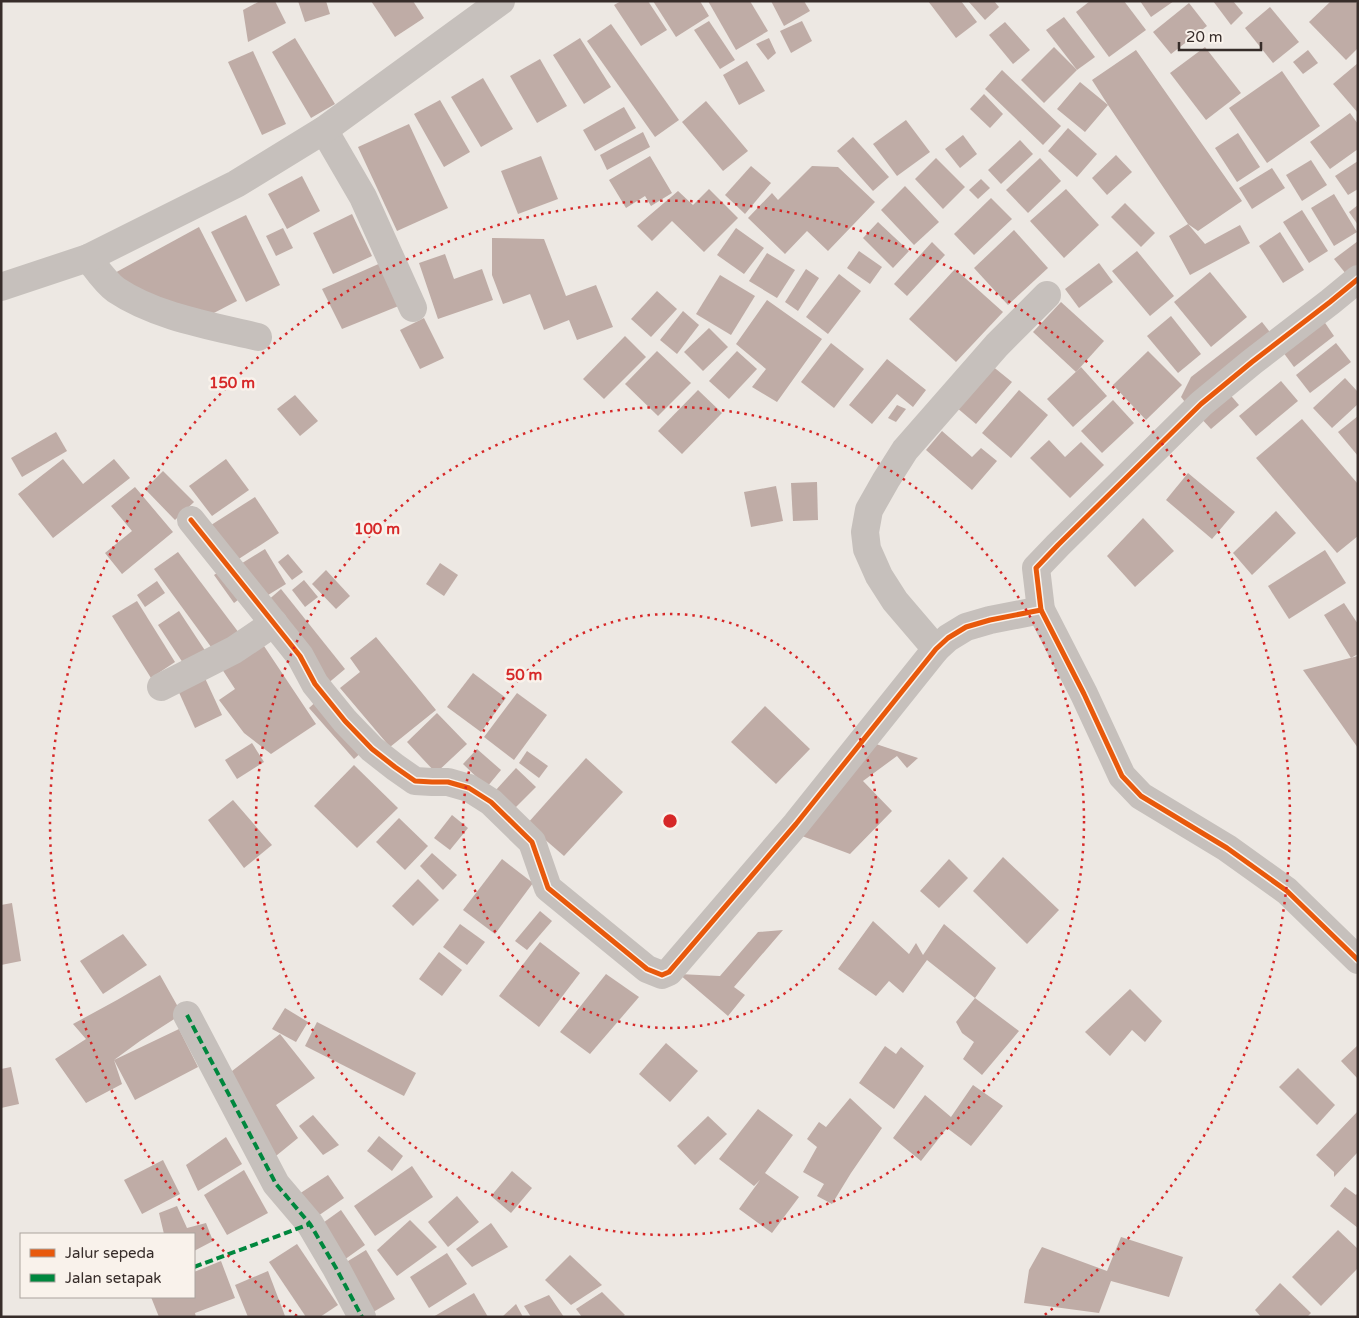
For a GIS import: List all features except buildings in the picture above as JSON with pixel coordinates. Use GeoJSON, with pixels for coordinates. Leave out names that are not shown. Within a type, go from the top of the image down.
{"type":"FeatureCollection","features":[{"type":"Feature","properties":{"kind":"street"},"geometry":{"type":"LineString","coordinates":[[1,287],[88,258],[236,184],[324,130],[501,1]]}},
{"type":"Feature","properties":{"kind":"street"},"geometry":{"type":"LineString","coordinates":[[324,130],[363,197],[413,308]]}},
{"type":"Feature","properties":{"kind":"street"},"geometry":{"type":"LineString","coordinates":[[88,258],[115,289],[134,300],[161,312],[258,337]]}},
{"type":"Feature","properties":{"kind":"street"},"geometry":{"type":"LineString","coordinates":[[1358,279],[1252,362],[1202,404],[1036,568],[1041,610],[1084,694],[1122,776],[1130,786],[1141,796],[1227,848],[1287,891],[1358,960]]}},
{"type":"Feature","properties":{"kind":"street"},"geometry":{"type":"LineString","coordinates":[[936,649],[895,601],[879,576],[867,550],[865,532],[869,510],[905,450],[997,345],[1047,294]]}},
{"type":"Feature","properties":{"kind":"street"},"geometry":{"type":"LineString","coordinates":[[191,520],[300,656],[315,684],[345,721],[372,749],[415,781],[448,782],[469,788],[491,802],[532,842],[548,888],[648,969],[662,975],[668,972],[796,824],[936,649],[948,638],[966,627],[990,620],[1041,610]]}},
{"type":"Feature","properties":{"kind":"street"},"geometry":{"type":"LineString","coordinates":[[161,687],[234,650],[274,623]]}},
{"type":"Feature","properties":{"kind":"street"},"geometry":{"type":"LineString","coordinates":[[187,1016],[276,1184],[310,1224],[362,1317]]}},
{"type":"Feature","properties":{"kind":"marked path"},"geometry":{"type":"LineString","coordinates":[[187,1015],[276,1184],[310,1224],[362,1317]]}},
{"type":"Feature","properties":{"kind":"marked path"},"geometry":{"type":"LineString","coordinates":[[195,1267],[310,1224]]}},
{"type":"Feature","properties":{"kind":"cycle path"},"geometry":{"type":"LineString","coordinates":[[1358,279],[1201,404],[1036,568],[1041,610],[1084,694],[1122,776],[1141,796],[1227,848],[1287,891],[1358,960]]}},
{"type":"Feature","properties":{"kind":"cycle path"},"geometry":{"type":"LineString","coordinates":[[191,520],[300,656],[315,684],[345,721],[372,749],[415,781],[448,782],[469,788],[491,802],[532,842],[548,888],[647,969],[662,975],[669,972],[796,824],[936,649],[948,638],[966,627],[990,620],[1041,610]]}}]}
